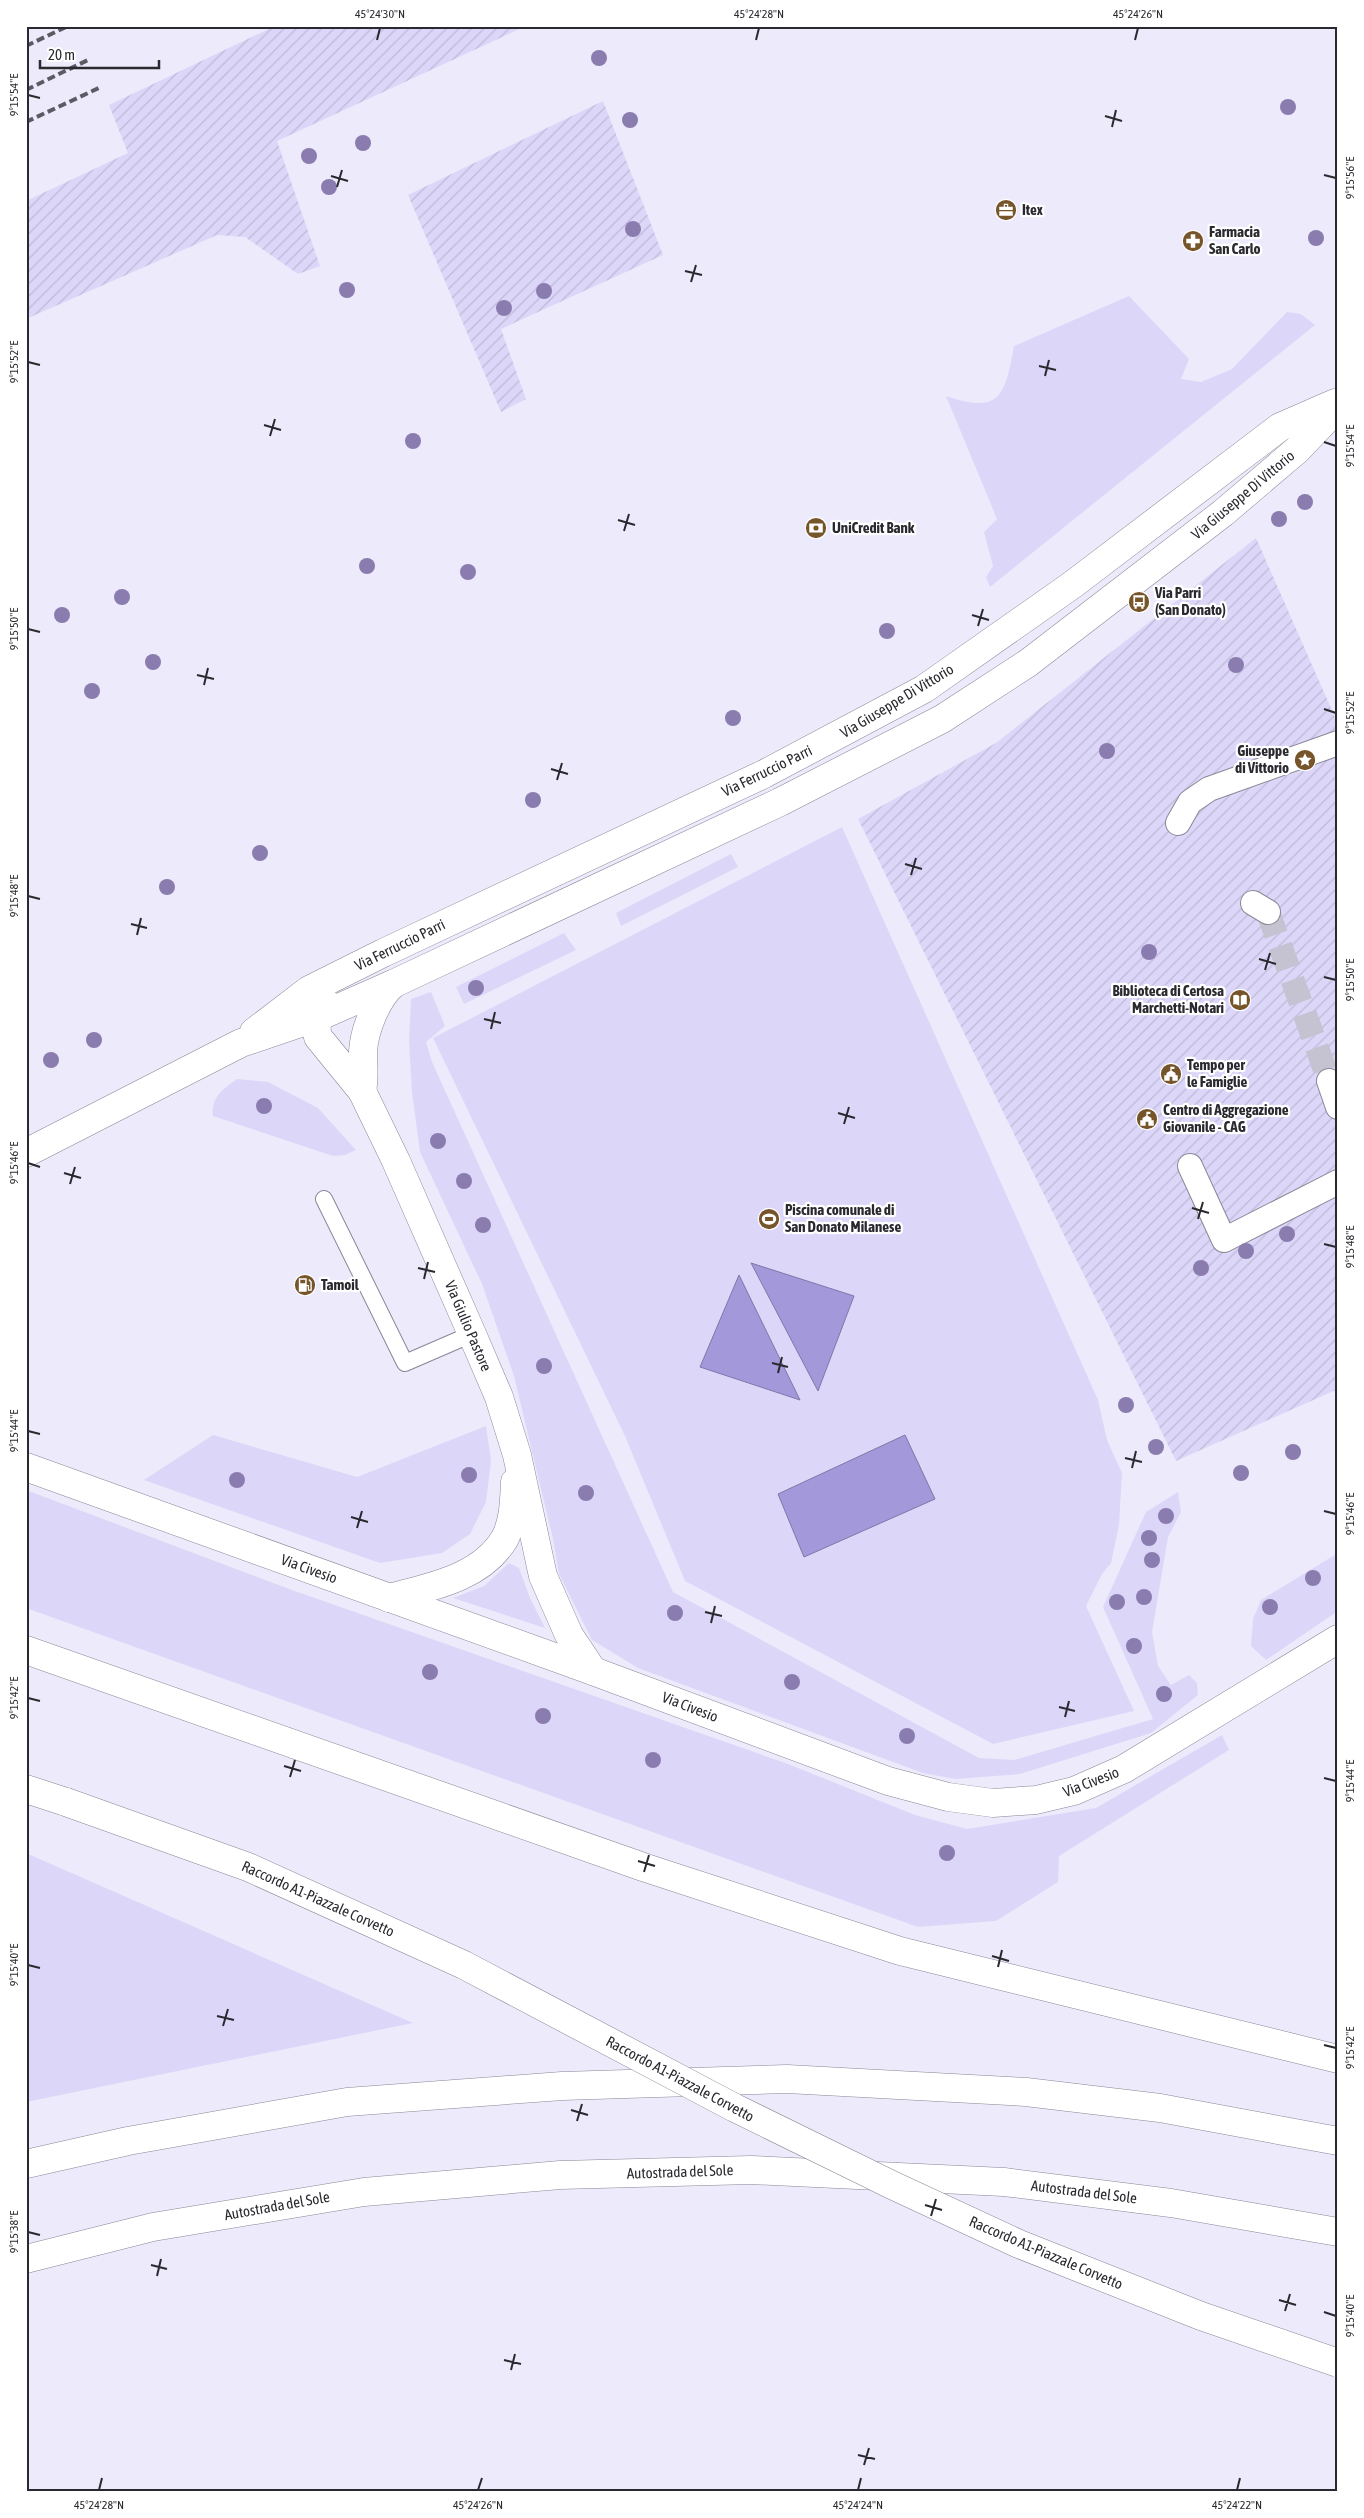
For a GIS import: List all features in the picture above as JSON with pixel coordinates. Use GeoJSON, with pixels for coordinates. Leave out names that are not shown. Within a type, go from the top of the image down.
{"type":"FeatureCollection","features":[{"type":"Feature","properties":{"kind":"main road","name":"Via Giuseppe Di Vittorio"},"geometry":{"type":"LineString","coordinates":[[1338,402],[1280,428],[1072,585],[924,689],[828,741],[860,762],[942,719],[1028,663],[1223,513],[1297,450],[1338,407]]}},
{"type":"Feature","properties":{"kind":"main road","name":"Via Ferruccio Parri"},"geometry":{"type":"LineString","coordinates":[[26,1153],[241,1043],[324,1003],[357,982],[562,886],[587,868],[600,850],[764,774],[828,741]]}},
{"type":"Feature","properties":{"kind":"main road","name":"Via Ferruccio Parri"},"geometry":{"type":"LineString","coordinates":[[612,881],[640,852],[656,841],[817,768],[826,757],[828,741]]}},
{"type":"Feature","properties":{"kind":"main road","name":"Via Ferruccio Parri"},"geometry":{"type":"LineString","coordinates":[[324,1003],[395,983],[860,762]]}},
{"type":"Feature","properties":{"kind":"main road"},"geometry":{"type":"LineString","coordinates":[[363,1050],[383,993],[395,983]]}},
{"type":"Feature","properties":{"kind":"main road"},"geometry":{"type":"LineString","coordinates":[[324,1003],[356,1031],[363,1050],[366,1075],[362,1091]]}},
{"type":"Feature","properties":{"kind":"main road","name":"Via Giulio Pastore"},"geometry":{"type":"LineString","coordinates":[[324,1003],[315,1027],[318,1037],[362,1091],[396,1160],[472,1334],[498,1397],[517,1456],[543,1576],[569,1635],[593,1671]]}},
{"type":"Feature","properties":{"kind":"main road","name":"Via Giulio Pastore"},"geometry":{"type":"LineString","coordinates":[[389,1598],[440,1584],[469,1572],[490,1557],[505,1538],[514,1511],[517,1456]]}},
{"type":"Feature","properties":{"kind":"main road","name":"Via Civesio"},"geometry":{"type":"LineString","coordinates":[[26,1467],[593,1671],[888,1781],[948,1797],[993,1803],[1036,1800],[1074,1791],[1124,1769],[1338,1639]]}},
{"type":"Feature","properties":{"kind":"main road"},"geometry":{"type":"LineString","coordinates":[[26,1650],[646,1868],[900,1951],[1338,2059]]}},
{"type":"Feature","properties":{"kind":"main road","name":"Raccordo A1-Piazzale Corvetto"},"geometry":{"type":"LineString","coordinates":[[26,1789],[248,1867],[464,1966],[744,2113],[1019,2244],[1201,2316],[1338,2362]]}},
{"type":"Feature","properties":{"kind":"main road"},"geometry":{"type":"LineString","coordinates":[[26,2164],[128,2141],[347,2102],[562,2086],[787,2079],[1026,2092],[1160,2108],[1338,2141]]}},
{"type":"Feature","properties":{"kind":"main road","name":"Autostrada del Sole"},"geometry":{"type":"LineString","coordinates":[[26,2259],[153,2227],[364,2192],[560,2175],[752,2170],[1004,2182],[1171,2203],[1338,2232]]}},
{"type":"Feature","properties":{"kind":"street"},"geometry":{"type":"LineString","coordinates":[[1178,824],[1190,802],[1209,789],[1338,743]]}},
{"type":"Feature","properties":{"kind":"street"},"geometry":{"type":"LineString","coordinates":[[1329,1081],[1338,1107]]}},
{"type":"Feature","properties":{"kind":"street"},"geometry":{"type":"LineString","coordinates":[[1190,1166],[1224,1240],[1338,1182]]}},
{"type":"Feature","properties":{"kind":"lane"},"geometry":{"type":"LineString","coordinates":[[324,1199],[405,1363],[472,1334]]}},
{"type":"Feature","properties":{"kind":"shaded area"},"geometry":{"type":"Polygon","coordinates":[[[275,26],[526,26],[277,141],[320,266],[298,274],[245,237],[217,235],[26,319],[26,201],[128,153],[109,105],[275,26]]]}},
{"type":"Feature","properties":{"kind":"shaded area"},"geometry":{"type":"Polygon","coordinates":[[[603,101],[663,255],[501,329],[526,399],[501,412],[408,195],[603,101]]]}},
{"type":"Feature","properties":{"kind":"shaded area"},"geometry":{"type":"Polygon","coordinates":[[[1129,296],[1189,359],[1181,379],[1201,382],[1232,369],[1287,312],[1301,314],[1315,325],[990,587],[986,577],[993,566],[984,532],[997,519],[946,396],[979,403],[997,397],[1007,377],[1014,346],[1129,296]]]}},
{"type":"Feature","properties":{"kind":"shaded area"},"geometry":{"type":"Polygon","coordinates":[[[1256,538],[1338,724],[1338,1389],[1176,1461],[858,819],[996,743],[1256,538]]]}},
{"type":"Feature","properties":{"kind":"shaded area","name":"Piscina comunale di San Donato Milanese"},"geometry":{"type":"Polygon","coordinates":[[[842,827],[1098,1400],[1107,1440],[1122,1473],[1119,1525],[1111,1563],[1102,1574],[1086,1606],[1134,1711],[993,1744],[685,1581],[625,1436],[433,1038],[842,827]]]}},
{"type":"Feature","properties":{"kind":"shaded area"},"geometry":{"type":"Polygon","coordinates":[[[731,854],[738,867],[621,926],[616,913],[731,854]]]}},
{"type":"Feature","properties":{"kind":"shaded area"},"geometry":{"type":"Polygon","coordinates":[[[564,933],[576,950],[464,1004],[456,987],[564,933]]]}},
{"type":"Feature","properties":{"kind":"shaded area"},"geometry":{"type":"Polygon","coordinates":[[[431,992],[445,1026],[426,1042],[432,1062],[673,1592],[979,1758],[1014,1760],[1153,1719],[1103,1607],[1146,1512],[1178,1492],[1181,1512],[1168,1537],[1152,1632],[1158,1666],[1171,1685],[1189,1675],[1197,1683],[1198,1695],[1151,1733],[1020,1774],[955,1779],[923,1773],[638,1668],[592,1640],[559,1574],[553,1539],[514,1376],[482,1284],[420,1152],[412,1092],[409,1041],[411,999],[431,992]]]}},
{"type":"Feature","properties":{"kind":"shaded area"},"geometry":{"type":"Polygon","coordinates":[[[237,1079],[268,1082],[318,1108],[356,1150],[345,1155],[333,1156],[213,1116],[214,1104],[219,1094],[237,1079]]]}},
{"type":"Feature","properties":{"kind":"shaded area"},"geometry":{"type":"Polygon","coordinates":[[[751,1263],[854,1296],[818,1391],[751,1263]]]}},
{"type":"Feature","properties":{"kind":"shaded area"},"geometry":{"type":"Polygon","coordinates":[[[739,1275],[800,1400],[700,1367],[739,1275]]]}},
{"type":"Feature","properties":{"kind":"shaded area"},"geometry":{"type":"Polygon","coordinates":[[[486,1426],[491,1461],[486,1502],[470,1534],[442,1553],[380,1563],[144,1480],[213,1435],[357,1477],[486,1426]]]}},
{"type":"Feature","properties":{"kind":"shaded area"},"geometry":{"type":"Polygon","coordinates":[[[905,1435],[935,1499],[804,1557],[778,1494],[905,1435]]]}},
{"type":"Feature","properties":{"kind":"shaded area"},"geometry":{"type":"Polygon","coordinates":[[[26,1490],[292,1590],[788,1764],[915,1815],[967,1829],[1096,1808],[1222,1735],[1229,1750],[1059,1856],[1058,1882],[996,1921],[918,1927],[26,1608],[26,1490]]]}},
{"type":"Feature","properties":{"kind":"shaded area"},"geometry":{"type":"Polygon","coordinates":[[[1338,1553],[1338,1611],[1266,1660],[1251,1646],[1253,1619],[1261,1600],[1338,1553]]]}},
{"type":"Feature","properties":{"kind":"shaded area"},"geometry":{"type":"Polygon","coordinates":[[[509,1563],[519,1568],[530,1598],[545,1628],[453,1598],[484,1586],[509,1563]]]}},
{"type":"Feature","properties":{"kind":"shaded area"},"geometry":{"type":"Polygon","coordinates":[[[26,1853],[413,2023],[26,2102],[26,1853]]]}},
{"type":"Feature","properties":{"kind":"tunnel"},"geometry":{"type":"LineString","coordinates":[[1268,912],[1329,1081]]}},
{"type":"Feature","properties":{"kind":"railway"},"geometry":{"type":"LineString","coordinates":[[26,46],[68,26]]}},
{"type":"Feature","properties":{"kind":"railway"},"geometry":{"type":"LineString","coordinates":[[26,90],[90,59]]}},
{"type":"Feature","properties":{"kind":"railway"},"geometry":{"type":"LineString","coordinates":[[26,122],[101,87]]}},
{"type":"Feature","properties":{"kind":"place","name":"Itex"},"geometry":{"type":"Point","coordinates":[1006,210]}},
{"type":"Feature","properties":{"kind":"place","name":"Farmacia San Carlo"},"geometry":{"type":"Point","coordinates":[1193,241]}},
{"type":"Feature","properties":{"kind":"place","name":"UniCredit Bank"},"geometry":{"type":"Point","coordinates":[816,528]}},
{"type":"Feature","properties":{"kind":"place","name":"Via Parri (San Donato)"},"geometry":{"type":"Point","coordinates":[1139,602]}},
{"type":"Feature","properties":{"kind":"place","name":"Giuseppe di Vittorio"},"geometry":{"type":"Point","coordinates":[1305,760]}},
{"type":"Feature","properties":{"kind":"place","name":"Biblioteca di Certosa Marchetti-Notari"},"geometry":{"type":"Point","coordinates":[1240,1000]}},
{"type":"Feature","properties":{"kind":"place","name":"Tempo per le Famiglie"},"geometry":{"type":"Point","coordinates":[1171,1074]}},
{"type":"Feature","properties":{"kind":"place","name":"Centro di Aggregazione Giovanile - CAG"},"geometry":{"type":"Point","coordinates":[1147,1119]}},
{"type":"Feature","properties":{"kind":"place","name":"Piscina comunale di San Donato Milanese"},"geometry":{"type":"Point","coordinates":[769,1219]}},
{"type":"Feature","properties":{"kind":"place","name":"Tamoil"},"geometry":{"type":"Point","coordinates":[305,1285]}}]}
